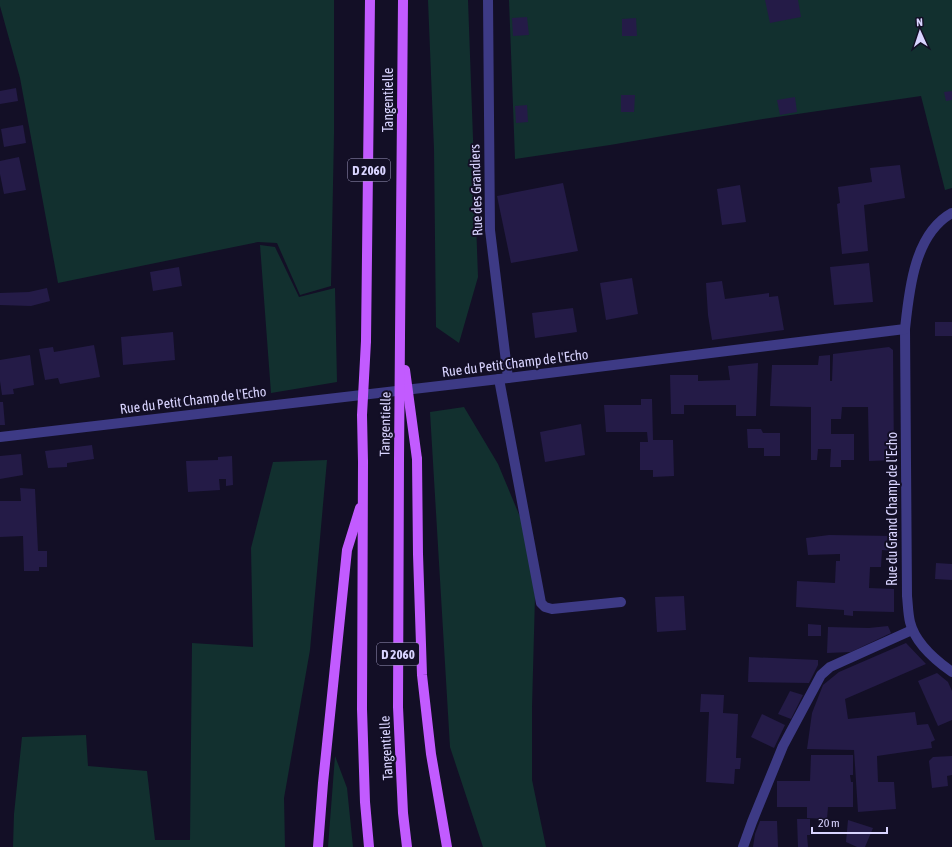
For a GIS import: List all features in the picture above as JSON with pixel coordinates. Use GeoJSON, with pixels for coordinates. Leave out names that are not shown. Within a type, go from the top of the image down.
{"type":"FeatureCollection","features":[{"type":"Feature","properties":{"kind":"main road","name":"Tangentielle"},"geometry":{"type":"LineString","coordinates":[[369,847],[362,709],[364,499],[362,415],[366,341],[370,0]]}},
{"type":"Feature","properties":{"kind":"main road","name":"Tangentielle"},"geometry":{"type":"LineString","coordinates":[[403,0],[398,707],[403,813],[407,847]]}},
{"type":"Feature","properties":{"kind":"main road"},"geometry":{"type":"LineString","coordinates":[[400,337],[417,459],[422,675],[431,754],[447,847]]}},
{"type":"Feature","properties":{"kind":"main road"},"geometry":{"type":"LineString","coordinates":[[318,847],[324,768],[347,550],[364,499]]}},
{"type":"Feature","properties":{"kind":"street","name":"Rue des Grandiers"},"geometry":{"type":"LineString","coordinates":[[488,0],[490,230],[504,379],[541,603],[544,607],[552,609],[621,602]]}},
{"type":"Feature","properties":{"kind":"street"},"geometry":{"type":"LineString","coordinates":[[904,329],[911,282],[920,252],[935,227],[952,213]]}},
{"type":"Feature","properties":{"kind":"street","name":"Rue du Petit Champ de l'Echo"},"geometry":{"type":"LineString","coordinates":[[0,437],[504,379],[904,329]]}},
{"type":"Feature","properties":{"kind":"street","name":"Rue du Grand Champ de l'Echo"},"geometry":{"type":"LineString","coordinates":[[904,329],[907,596],[910,621],[912,630],[919,641],[933,656],[952,672]]}},
{"type":"Feature","properties":{"kind":"street"},"geometry":{"type":"LineString","coordinates":[[743,847],[783,746],[821,675],[830,667],[912,630]]}},
{"type":"Feature","properties":{"kind":"green space"},"geometry":{"type":"Polygon","coordinates":[[[0,0],[334,0],[334,134],[331,286],[300,295],[277,243],[258,242],[58,283],[20,78],[0,6],[0,0]]]}},
{"type":"Feature","properties":{"kind":"green space"},"geometry":{"type":"Polygon","coordinates":[[[428,0],[468,0],[478,277],[459,343],[436,327],[434,149],[428,0]]]}},
{"type":"Feature","properties":{"kind":"green space"},"geometry":{"type":"Polygon","coordinates":[[[509,0],[952,0],[952,188],[945,190],[921,96],[763,119],[610,145],[515,159],[509,0]]]}},
{"type":"Feature","properties":{"kind":"green space"},"geometry":{"type":"Polygon","coordinates":[[[260,245],[275,247],[299,297],[335,288],[337,382],[271,393],[260,245]]]}},
{"type":"Feature","properties":{"kind":"green space"},"geometry":{"type":"Polygon","coordinates":[[[464,407],[498,464],[523,524],[535,596],[532,780],[546,847],[483,847],[450,747],[430,412],[464,407]]]}},
{"type":"Feature","properties":{"kind":"green space"},"geometry":{"type":"Polygon","coordinates":[[[327,460],[310,650],[284,798],[285,847],[13,847],[14,814],[22,737],[86,735],[88,766],[147,771],[155,840],[190,840],[192,643],[253,647],[251,548],[273,462],[327,460]]]}},
{"type":"Feature","properties":{"kind":"green space"},"geometry":{"type":"Polygon","coordinates":[[[335,756],[347,788],[353,847],[328,847],[335,756]]]}},
{"type":"Feature","properties":{"kind":"building"},"geometry":{"type":"Polygon","coordinates":[[[765,0],[798,0],[801,17],[770,23],[765,0]]]}},
{"type":"Feature","properties":{"kind":"building"},"geometry":{"type":"Polygon","coordinates":[[[527,17],[529,35],[513,36],[512,18],[527,17]]]}},
{"type":"Feature","properties":{"kind":"building"},"geometry":{"type":"Polygon","coordinates":[[[636,18],[637,36],[622,36],[622,19],[636,18]]]}},
{"type":"Feature","properties":{"kind":"building"},"geometry":{"type":"Polygon","coordinates":[[[16,88],[18,101],[0,104],[0,91],[16,88]]]}},
{"type":"Feature","properties":{"kind":"building"},"geometry":{"type":"Polygon","coordinates":[[[952,91],[952,100],[946,101],[944,92],[952,91]]]}},
{"type":"Feature","properties":{"kind":"building"},"geometry":{"type":"Polygon","coordinates":[[[621,95],[635,95],[634,112],[621,112],[621,95]]]}},
{"type":"Feature","properties":{"kind":"building"},"geometry":{"type":"Polygon","coordinates":[[[795,97],[797,112],[780,115],[777,100],[795,97]]]}},
{"type":"Feature","properties":{"kind":"building"},"geometry":{"type":"Polygon","coordinates":[[[527,105],[528,122],[516,123],[515,106],[527,105]]]}},
{"type":"Feature","properties":{"kind":"building"},"geometry":{"type":"Polygon","coordinates":[[[23,125],[26,143],[4,147],[1,129],[23,125]]]}},
{"type":"Feature","properties":{"kind":"building"},"geometry":{"type":"Polygon","coordinates":[[[19,157],[26,190],[4,194],[0,174],[0,161],[19,157]]]}},
{"type":"Feature","properties":{"kind":"building"},"geometry":{"type":"Polygon","coordinates":[[[900,165],[905,198],[864,205],[868,251],[842,254],[837,204],[840,203],[838,187],[872,182],[870,168],[900,165]]]}},
{"type":"Feature","properties":{"kind":"building"},"geometry":{"type":"Polygon","coordinates":[[[563,183],[578,251],[511,263],[497,196],[563,183]]]}},
{"type":"Feature","properties":{"kind":"building"},"geometry":{"type":"Polygon","coordinates":[[[740,185],[746,222],[722,225],[717,189],[740,185]]]}},
{"type":"Feature","properties":{"kind":"building"},"geometry":{"type":"Polygon","coordinates":[[[869,263],[873,302],[834,305],[830,267],[869,263]]]}},
{"type":"Feature","properties":{"kind":"building"},"geometry":{"type":"Polygon","coordinates":[[[179,267],[182,286],[153,291],[150,272],[179,267]]]}},
{"type":"Feature","properties":{"kind":"building"},"geometry":{"type":"Polygon","coordinates":[[[632,278],[638,314],[606,320],[600,283],[632,278]]]}},
{"type":"Feature","properties":{"kind":"building"},"geometry":{"type":"Polygon","coordinates":[[[722,281],[725,299],[769,293],[769,297],[778,296],[784,330],[712,340],[708,315],[706,283],[722,281]]]}},
{"type":"Feature","properties":{"kind":"building"},"geometry":{"type":"Polygon","coordinates":[[[47,288],[50,301],[31,306],[0,305],[0,293],[29,292],[47,288]]]}},
{"type":"Feature","properties":{"kind":"building"},"geometry":{"type":"Polygon","coordinates":[[[573,308],[577,332],[535,338],[532,313],[573,308]]]}},
{"type":"Feature","properties":{"kind":"building"},"geometry":{"type":"Polygon","coordinates":[[[935,322],[952,322],[952,336],[935,336],[935,322]]]}},
{"type":"Feature","properties":{"kind":"building"},"geometry":{"type":"Polygon","coordinates":[[[173,332],[175,360],[123,365],[121,337],[173,332]]]}},
{"type":"Feature","properties":{"kind":"building"},"geometry":{"type":"Polygon","coordinates":[[[94,345],[100,377],[60,384],[58,378],[45,380],[39,349],[53,347],[54,352],[94,345]]]}},
{"type":"Feature","properties":{"kind":"building"},"geometry":{"type":"Polygon","coordinates":[[[889,347],[893,350],[894,460],[869,461],[868,407],[842,407],[841,419],[831,419],[831,434],[854,434],[854,460],[841,460],[841,467],[830,467],[831,449],[818,449],[817,460],[811,460],[811,407],[770,406],[772,365],[818,365],[819,356],[830,355],[830,381],[832,381],[833,354],[889,347]]]}},
{"type":"Feature","properties":{"kind":"building"},"geometry":{"type":"Polygon","coordinates":[[[30,355],[34,385],[13,389],[14,394],[2,395],[0,360],[30,355]]]}},
{"type":"Feature","properties":{"kind":"building"},"geometry":{"type":"Polygon","coordinates":[[[758,363],[756,416],[736,416],[736,405],[684,405],[684,414],[671,414],[670,375],[698,375],[698,381],[730,380],[728,366],[758,363]]]}},
{"type":"Feature","properties":{"kind":"building"},"geometry":{"type":"Polygon","coordinates":[[[641,399],[652,399],[653,440],[673,440],[674,476],[653,477],[653,470],[640,470],[640,442],[648,442],[647,432],[606,432],[604,405],[641,405],[641,399]]]}},
{"type":"Feature","properties":{"kind":"building"},"geometry":{"type":"Polygon","coordinates":[[[0,402],[3,402],[5,425],[0,425],[0,402]]]}},
{"type":"Feature","properties":{"kind":"building"},"geometry":{"type":"Polygon","coordinates":[[[581,424],[585,455],[545,462],[540,432],[581,424]]]}},
{"type":"Feature","properties":{"kind":"building"},"geometry":{"type":"Polygon","coordinates":[[[747,429],[761,429],[763,433],[780,433],[780,456],[764,456],[764,448],[748,448],[747,429]]]}},
{"type":"Feature","properties":{"kind":"building"},"geometry":{"type":"Polygon","coordinates":[[[92,445],[94,459],[67,463],[67,467],[48,468],[45,451],[92,445]]]}},
{"type":"Feature","properties":{"kind":"building"},"geometry":{"type":"Polygon","coordinates":[[[21,454],[23,475],[0,479],[0,456],[21,454]]]}},
{"type":"Feature","properties":{"kind":"building"},"geometry":{"type":"Polygon","coordinates":[[[232,456],[233,485],[226,486],[226,479],[219,479],[220,490],[188,492],[186,461],[218,460],[218,457],[232,456]]]}},
{"type":"Feature","properties":{"kind":"building"},"geometry":{"type":"Polygon","coordinates":[[[20,488],[35,489],[38,551],[47,551],[47,567],[39,567],[39,571],[24,571],[23,536],[0,537],[0,501],[21,501],[20,488]]]}},
{"type":"Feature","properties":{"kind":"building"},"geometry":{"type":"Polygon","coordinates":[[[829,535],[894,536],[894,551],[882,550],[881,567],[870,567],[869,588],[894,589],[894,612],[853,611],[853,616],[844,615],[844,610],[796,607],[797,581],[835,583],[836,561],[840,561],[840,554],[808,555],[806,538],[829,535]]]}},
{"type":"Feature","properties":{"kind":"building"},"geometry":{"type":"Polygon","coordinates":[[[936,563],[952,564],[952,580],[935,579],[936,563]]]}},
{"type":"Feature","properties":{"kind":"building"},"geometry":{"type":"Polygon","coordinates":[[[684,596],[686,630],[657,632],[655,597],[684,596]]]}},
{"type":"Feature","properties":{"kind":"building"},"geometry":{"type":"Polygon","coordinates":[[[808,624],[821,625],[821,636],[808,636],[808,624]]]}},
{"type":"Feature","properties":{"kind":"building"},"geometry":{"type":"Polygon","coordinates":[[[888,626],[891,633],[851,652],[827,653],[828,627],[869,628],[888,626]]]}},
{"type":"Feature","properties":{"kind":"building"},"geometry":{"type":"Polygon","coordinates":[[[906,643],[926,664],[845,699],[848,719],[915,712],[917,725],[928,724],[935,740],[931,742],[932,748],[877,756],[878,782],[894,782],[896,809],[858,812],[854,750],[807,749],[812,713],[823,685],[839,672],[906,643]]]}},
{"type":"Feature","properties":{"kind":"building"},"geometry":{"type":"Polygon","coordinates":[[[749,657],[818,660],[818,665],[809,683],[748,682],[749,657]]]}},
{"type":"Feature","properties":{"kind":"building"},"geometry":{"type":"Polygon","coordinates":[[[937,673],[948,682],[952,691],[952,720],[938,726],[918,681],[937,673]]]}},
{"type":"Feature","properties":{"kind":"building"},"geometry":{"type":"Polygon","coordinates":[[[790,691],[803,695],[791,719],[778,714],[790,691]]]}},
{"type":"Feature","properties":{"kind":"building"},"geometry":{"type":"Polygon","coordinates":[[[701,694],[724,695],[723,713],[738,714],[736,758],[741,758],[740,769],[735,769],[734,784],[706,782],[709,712],[700,712],[701,694]]]}},
{"type":"Feature","properties":{"kind":"building"},"geometry":{"type":"Polygon","coordinates":[[[762,714],[785,725],[774,748],[751,737],[762,714]]]}},
{"type":"Feature","properties":{"kind":"building"},"geometry":{"type":"Polygon","coordinates":[[[811,755],[853,755],[853,775],[850,775],[851,782],[853,782],[853,807],[828,807],[827,819],[807,818],[807,807],[777,807],[777,781],[810,781],[811,755]]]}},
{"type":"Feature","properties":{"kind":"building"},"geometry":{"type":"Polygon","coordinates":[[[952,756],[952,775],[947,776],[948,786],[932,788],[929,761],[933,757],[952,756]]]}},
{"type":"Feature","properties":{"kind":"building"},"geometry":{"type":"Polygon","coordinates":[[[797,819],[810,819],[810,835],[807,835],[808,847],[798,847],[797,819]]]}},
{"type":"Feature","properties":{"kind":"building"},"geometry":{"type":"Polygon","coordinates":[[[848,820],[873,828],[865,847],[857,847],[846,842],[848,820]]]}},
{"type":"Feature","properties":{"kind":"building"},"geometry":{"type":"Polygon","coordinates":[[[760,821],[777,821],[778,847],[753,847],[755,834],[760,821]]]}}]}
